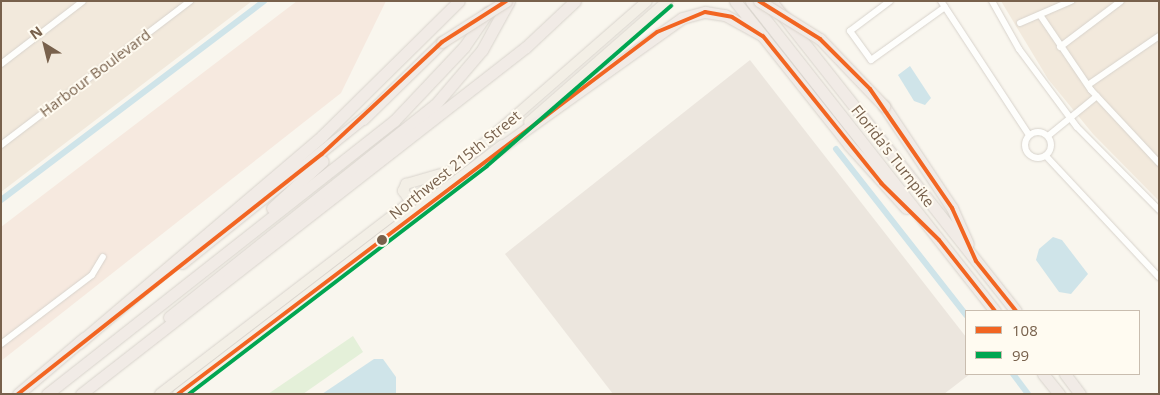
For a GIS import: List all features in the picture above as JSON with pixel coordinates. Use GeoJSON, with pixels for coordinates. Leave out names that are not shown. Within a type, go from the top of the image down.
{"type":"FeatureCollection","features":[{"type":"Feature","properties":{"kind":"highway"},"geometry":{"type":"LineString","coordinates":[[18,394],[322,136],[459,1]]}},
{"type":"Feature","properties":{"kind":"highway"},"geometry":{"type":"LineString","coordinates":[[47,394],[213,261],[394,121],[464,47],[495,1]]}},
{"type":"Feature","properties":{"kind":"highway"},"geometry":{"type":"LineString","coordinates":[[213,261],[442,42],[508,1]]}},
{"type":"Feature","properties":{"kind":"highway"},"geometry":{"type":"LineString","coordinates":[[97,382],[183,304],[436,105],[482,50],[508,1]]}},
{"type":"Feature","properties":{"kind":"highway"},"geometry":{"type":"LineString","coordinates":[[81,394],[518,53],[575,1]]}},
{"type":"Feature","properties":{"kind":"highway"},"geometry":{"type":"LineString","coordinates":[[736,1],[881,183],[939,240]]}},
{"type":"Feature","properties":{"kind":"highway","name":"Florida's Turnpike"},"geometry":{"type":"LineString","coordinates":[[751,1],[994,310]]}},
{"type":"Feature","properties":{"kind":"highway"},"geometry":{"type":"LineString","coordinates":[[759,1],[820,39],[884,106],[952,208],[976,262]]}},
{"type":"Feature","properties":{"kind":"highway","name":"Florida's Turnpike"},"geometry":{"type":"LineString","coordinates":[[771,1],[1015,310]]}},
{"type":"Feature","properties":{"kind":"highway"},"geometry":{"type":"LineString","coordinates":[[497,150],[682,18],[719,13],[763,36]]}},
{"type":"Feature","properties":{"kind":"highway"},"geometry":{"type":"LineString","coordinates":[[79,343],[368,114]]}},
{"type":"Feature","properties":{"kind":"highway"},"geometry":{"type":"LineString","coordinates":[[1045,375],[1059,394]]}},
{"type":"Feature","properties":{"kind":"highway"},"geometry":{"type":"LineString","coordinates":[[1066,375],[1080,394]]}},
{"type":"Feature","properties":{"kind":"main road","name":"Northwest 215th Street"},"geometry":{"type":"LineString","coordinates":[[160,394],[450,172],[647,1]]}},
{"type":"Feature","properties":{"kind":"main road","name":"Northwest 215th Street"},"geometry":{"type":"LineString","coordinates":[[178,394],[497,150],[667,1]]}},
{"type":"Feature","properties":{"kind":"main road"},"geometry":{"type":"LineString","coordinates":[[411,202],[403,191],[406,184],[450,172]]}},
{"type":"Feature","properties":{"kind":"street"},"geometry":{"type":"LineString","coordinates":[[1,64],[83,1]]}},
{"type":"Feature","properties":{"kind":"street","name":"Harbour Boulevard"},"geometry":{"type":"LineString","coordinates":[[1,145],[190,1]]}},
{"type":"Feature","properties":{"kind":"street"},"geometry":{"type":"LineString","coordinates":[[890,1],[850,31],[871,60],[943,4],[1029,135]]}},
{"type":"Feature","properties":{"kind":"street"},"geometry":{"type":"LineString","coordinates":[[992,1],[1019,49],[1070,118],[1159,210]]}},
{"type":"Feature","properties":{"kind":"street"},"geometry":{"type":"LineString","coordinates":[[1020,23],[1071,1]]}},
{"type":"Feature","properties":{"kind":"street"},"geometry":{"type":"LineString","coordinates":[[1060,47],[1120,1]]}},
{"type":"Feature","properties":{"kind":"street"},"geometry":{"type":"LineString","coordinates":[[1040,15],[1060,47],[1088,85],[1159,163]]}},
{"type":"Feature","properties":{"kind":"street"},"geometry":{"type":"LineString","coordinates":[[1088,85],[1159,36]]}},
{"type":"Feature","properties":{"kind":"street"},"geometry":{"type":"LineString","coordinates":[[1048,136],[1097,96]]}},
{"type":"Feature","properties":{"kind":"street"},"geometry":{"type":"LineString","coordinates":[[1040,132],[1048,136],[1051,146],[1046,156],[1035,158],[1027,153],[1024,144],[1029,135],[1040,132]]}},
{"type":"Feature","properties":{"kind":"street"},"geometry":{"type":"LineString","coordinates":[[1046,156],[1159,277]]}},
{"type":"Feature","properties":{"kind":"street"},"geometry":{"type":"LineString","coordinates":[[1,344],[92,275],[103,258]]}},
{"type":"Feature","properties":{"kind":"shaded area"},"geometry":{"type":"Polygon","coordinates":[[[1,1],[252,1],[1,192],[1,1]]]}},
{"type":"Feature","properties":{"kind":"shaded area"},"geometry":{"type":"Polygon","coordinates":[[[297,1],[386,1],[341,93],[1,361],[1,227],[297,1]]]}},
{"type":"Feature","properties":{"kind":"shaded area"},"geometry":{"type":"Polygon","coordinates":[[[1001,1],[1159,1],[1159,201],[1093,134],[1048,79],[1001,1]]]}},
{"type":"Feature","properties":{"kind":"shaded area"},"geometry":{"type":"Polygon","coordinates":[[[750,60],[965,336],[965,375],[969,375],[944,394],[613,394],[505,254],[750,60]]]}},
{"type":"Feature","properties":{"kind":"shaded area"},"geometry":{"type":"Polygon","coordinates":[[[910,66],[931,98],[925,105],[914,101],[898,75],[910,66]]]}},
{"type":"Feature","properties":{"kind":"shaded area"},"geometry":{"type":"Polygon","coordinates":[[[1053,237],[1062,240],[1088,274],[1071,294],[1059,292],[1036,260],[1039,249],[1053,237]]]}},
{"type":"Feature","properties":{"kind":"shaded area"},"geometry":{"type":"Polygon","coordinates":[[[374,359],[383,359],[396,377],[396,394],[322,394],[374,359]]]}},
{"type":"Feature","properties":{"kind":"green space"},"geometry":{"type":"Polygon","coordinates":[[[353,336],[363,352],[303,394],[268,394],[353,336]]]}},
{"type":"Feature","properties":{"kind":"waterway"},"geometry":{"type":"LineString","coordinates":[[1,200],[264,1]]}},
{"type":"Feature","properties":{"kind":"waterway"},"geometry":{"type":"LineString","coordinates":[[836,149],[965,314]]}},
{"type":"Feature","properties":{"kind":"waterway"},"geometry":{"type":"LineString","coordinates":[[1014,375],[1028,394]]}},
{"type":"Feature","properties":{"kind":"transit line","name":"108"},"geometry":{"type":"LineString","coordinates":[[18,394],[322,154],[442,42],[506,1]]}},
{"type":"Feature","properties":{"kind":"transit line","name":"108"},"geometry":{"type":"LineString","coordinates":[[759,1],[820,39],[870,89],[952,208],[976,261],[1015,310]]}},
{"type":"Feature","properties":{"kind":"transit line","name":"99"},"geometry":{"type":"LineString","coordinates":[[189,394],[487,166],[671,6]]}},
{"type":"Feature","properties":{"kind":"transit line","name":"108"},"geometry":{"type":"LineString","coordinates":[[178,394],[657,32],[705,12],[732,17],[763,36],[881,183],[939,240],[994,310]]}}]}
